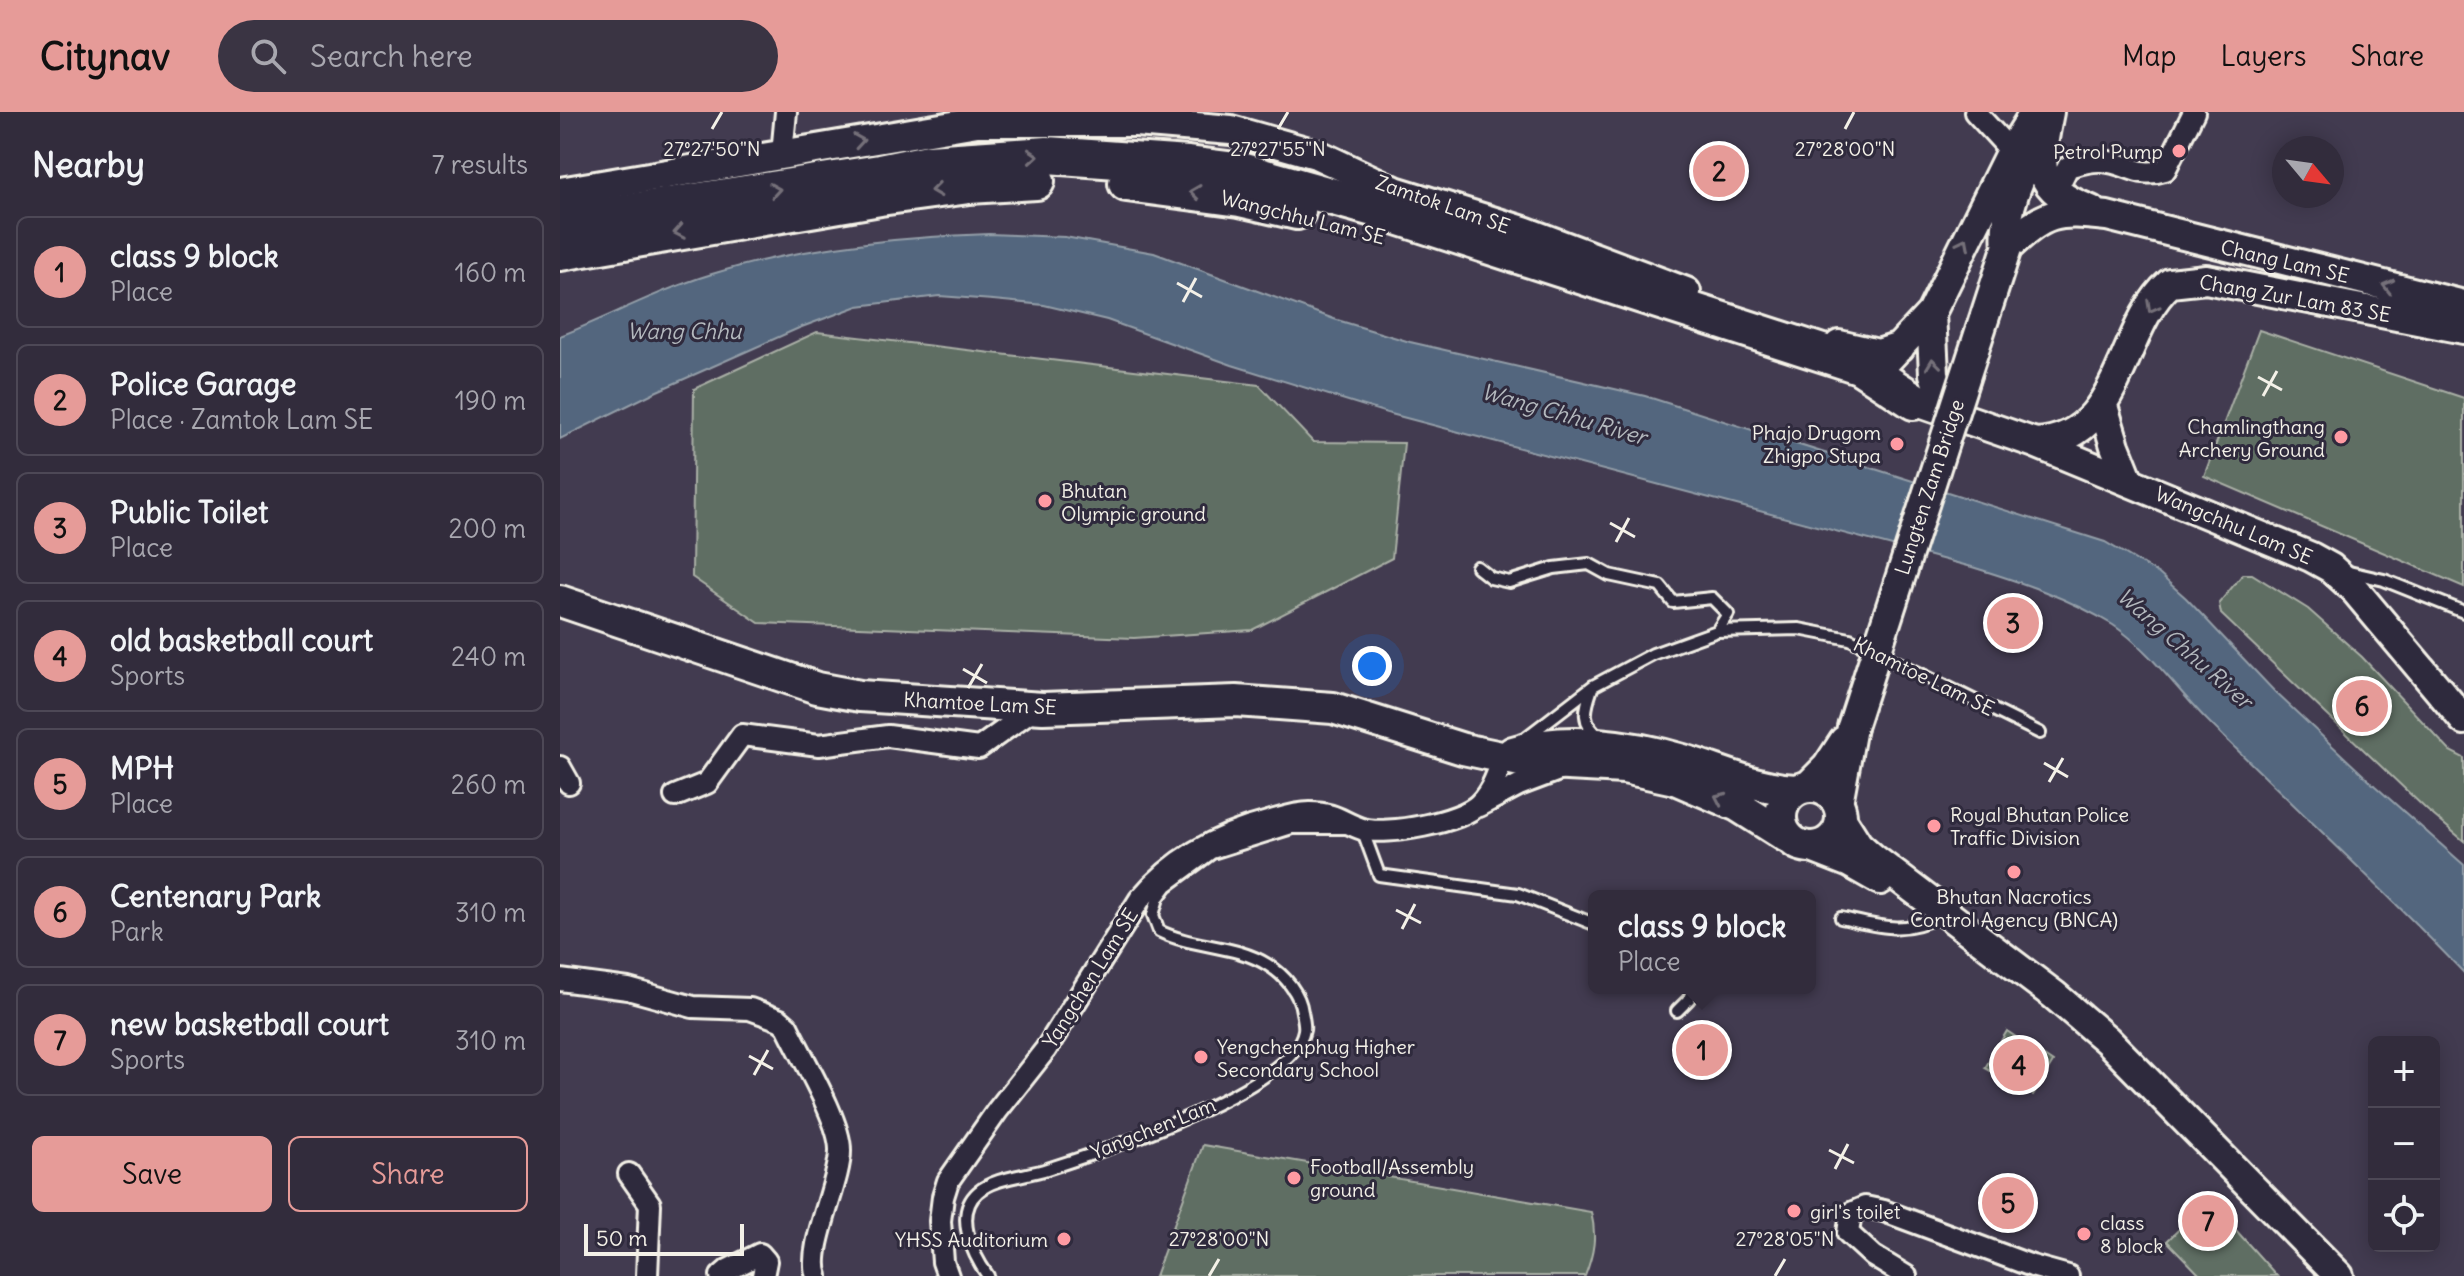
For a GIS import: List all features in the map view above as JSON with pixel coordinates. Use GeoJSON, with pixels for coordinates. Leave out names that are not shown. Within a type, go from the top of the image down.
{"type":"FeatureCollection","features":[{"type":"Feature","properties":{"kind":"highway","name":"Wangchhu Lam SE"},"geometry":{"type":"LineString","coordinates":[[560,223],[957,160],[1047,155],[1244,172],[1373,208],[1859,365],[1930,407]]}},
{"type":"Feature","properties":{"kind":"highway","name":"Wangchhu Lam SE"},"geometry":{"type":"LineString","coordinates":[[560,252],[880,197],[969,185],[1046,180],[1131,184],[1240,198],[1298,212],[1930,407]]}},
{"type":"Feature","properties":{"kind":"main road","name":"Chang Lam SE"},"geometry":{"type":"LineString","coordinates":[[2044,115],[2043,171],[2052,189],[2071,202],[2107,216],[2464,305]]}},
{"type":"Feature","properties":{"kind":"main road"},"geometry":{"type":"LineString","coordinates":[[1859,365],[1882,363],[1931,313],[2011,151],[2044,115]]}},
{"type":"Feature","properties":{"kind":"main road","name":"Lungten Zam Bridge"},"geometry":{"type":"LineString","coordinates":[[1852,727],[2007,248],[2005,231],[2011,200],[2044,115]]}},
{"type":"Feature","properties":{"kind":"main road","name":"Zamtok Lam SE"},"geometry":{"type":"LineString","coordinates":[[560,192],[977,122],[1136,122],[1231,130],[1316,154],[1395,191],[1524,231],[1833,344],[1878,354],[1900,347]]}},
{"type":"Feature","properties":{"kind":"main road","name":"Chang Lam SE"},"geometry":{"type":"LineString","coordinates":[[2007,248],[2034,224],[2056,214],[2071,212],[2107,216]]}},
{"type":"Feature","properties":{"kind":"main road","name":"Chang Zur Lam 83 SE"},"geometry":{"type":"LineString","coordinates":[[2035,443],[2054,443],[2075,432],[2103,406],[2153,302],[2170,283],[2206,279],[2464,329]]}},
{"type":"Feature","properties":{"kind":"main road"},"geometry":{"type":"LineString","coordinates":[[1930,407],[1934,374],[1931,313]]}},
{"type":"Feature","properties":{"kind":"main road"},"geometry":{"type":"LineString","coordinates":[[2103,406],[2129,481]]}},
{"type":"Feature","properties":{"kind":"main road","name":"Wangchhu Lam SE"},"geometry":{"type":"LineString","coordinates":[[1930,407],[2035,443],[2331,568],[2354,589],[2464,720]]}},
{"type":"Feature","properties":{"kind":"main road","name":"Khamtoe Lam SE"},"geometry":{"type":"LineString","coordinates":[[560,601],[817,688],[860,696],[1036,707],[1236,701],[1324,707],[1463,749],[1504,755],[1530,763],[1624,768],[1675,779],[1738,806],[1798,842],[1850,863],[1921,906],[1944,914]]}},
{"type":"Feature","properties":{"kind":"main road"},"geometry":{"type":"LineString","coordinates":[[1852,727],[1834,835],[1819,846],[1798,842],[1783,829],[1780,811],[1788,795],[1802,788],[1827,767],[1852,727]]}},
{"type":"Feature","properties":{"kind":"main road","name":"Khamtoe Lam SE"},"geometry":{"type":"LineString","coordinates":[[1504,755],[1558,742],[1616,748],[1682,759],[1761,786],[1802,788]]}},
{"type":"Feature","properties":{"kind":"main road"},"geometry":{"type":"LineString","coordinates":[[1802,788],[1826,790],[1840,811]]}},
{"type":"Feature","properties":{"kind":"main road","name":"Khamtoe Lam SE"},"geometry":{"type":"LineString","coordinates":[[1840,811],[1858,845],[1944,914],[2054,995],[2107,1040],[2339,1276]]}},
{"type":"Feature","properties":{"kind":"street"},"geometry":{"type":"LineString","coordinates":[[782,154],[786,112]]}},
{"type":"Feature","properties":{"kind":"street"},"geometry":{"type":"LineString","coordinates":[[2071,202],[2059,185],[2068,167],[2098,160],[2152,174],[2165,170],[2194,112]]}},
{"type":"Feature","properties":{"kind":"street"},"geometry":{"type":"LineString","coordinates":[[1979,114],[2011,151]]}},
{"type":"Feature","properties":{"kind":"street"},"geometry":{"type":"LineString","coordinates":[[675,796],[707,783],[742,735],[819,745],[888,736],[979,748],[1036,707]]}},
{"type":"Feature","properties":{"kind":"street"},"geometry":{"type":"LineString","coordinates":[[1477,807],[1490,790],[1504,755]]}},
{"type":"Feature","properties":{"kind":"street","name":"Yangchen Lam"},"geometry":{"type":"LineString","coordinates":[[1362,829],[1385,831],[1433,825],[1519,785],[1570,766]]}},
{"type":"Feature","properties":{"kind":"street","name":"Yangchen Lam SE"},"geometry":{"type":"LineString","coordinates":[[948,1276],[943,1262],[940,1221],[948,1181],[1046,1049],[1140,899],[1157,879],[1206,844],[1232,832],[1286,817],[1306,813],[1327,814],[1362,829]]}},
{"type":"Feature","properties":{"kind":"street"},"geometry":{"type":"LineString","coordinates":[[560,980],[628,989],[693,1007],[750,1009],[780,1020],[787,1026],[832,1115],[840,1138],[840,1164],[828,1195],[815,1256],[817,1276]]}},
{"type":"Feature","properties":{"kind":"street"},"geometry":{"type":"LineString","coordinates":[[629,1174],[650,1204],[647,1276]]}},
{"type":"Feature","properties":{"kind":"street"},"geometry":{"type":"LineString","coordinates":[[1906,1276],[1873,1256],[1848,1233],[1851,1213],[1865,1207],[1884,1211],[2032,1266],[2068,1276]]}},
{"type":"Feature","properties":{"kind":"street"},"geometry":{"type":"LineString","coordinates":[[721,1276],[760,1254],[766,1261],[763,1276]]}},
{"type":"Feature","properties":{"kind":"lane"},"geometry":{"type":"LineString","coordinates":[[1477,567],[1491,578],[1509,582],[1554,568],[1589,564],[1609,575],[1660,586],[1673,602],[1712,598],[1728,614],[1717,631]]}},
{"type":"Feature","properties":{"kind":"lane"},"geometry":{"type":"LineString","coordinates":[[2331,568],[2384,580],[2464,612]]}},
{"type":"Feature","properties":{"kind":"lane","name":"Khamtoe Lam SE"},"geometry":{"type":"LineString","coordinates":[[1504,755],[1593,686],[1653,654],[1717,631],[1799,629],[1850,639],[2040,733]]}},
{"type":"Feature","properties":{"kind":"lane"},"geometry":{"type":"LineString","coordinates":[[1593,686],[1584,717],[1587,726],[1616,748]]}},
{"type":"Feature","properties":{"kind":"lane","name":"Yangchen Lam"},"geometry":{"type":"LineString","coordinates":[[988,1276],[968,1239],[969,1211],[977,1193],[1003,1180],[1122,1144],[1248,1088],[1287,1059],[1304,1031],[1301,996],[1270,966],[1236,950],[1175,939],[1159,931],[1153,915],[1158,898],[1167,886],[1212,853],[1292,828],[1362,829]]}},
{"type":"Feature","properties":{"kind":"lane"},"geometry":{"type":"LineString","coordinates":[[1362,829],[1379,875],[1518,894],[1588,922]]}},
{"type":"Feature","properties":{"kind":"lane"},"geometry":{"type":"LineString","coordinates":[[1841,918],[1885,927],[1911,928],[1944,914]]}},
{"type":"Feature","properties":{"kind":"lane"},"geometry":{"type":"LineString","coordinates":[[1677,1011],[1691,994]]}},
{"type":"Feature","properties":{"kind":"green space","name":"Chamlingthang Archery Ground"},"geometry":{"type":"Polygon","coordinates":[[[2259,330],[2464,398],[2464,587],[2204,476],[2259,330]]]}},
{"type":"Feature","properties":{"kind":"green space","name":"Bhutan Olympic ground"},"geometry":{"type":"Polygon","coordinates":[[[817,332],[1259,385],[1313,442],[1404,443],[1392,558],[1252,630],[1134,638],[759,623],[692,577],[694,389],[817,332]]]}},
{"type":"Feature","properties":{"kind":"green space"},"geometry":{"type":"Polygon","coordinates":[[[2243,574],[2252,574],[2308,609],[2362,657],[2450,751],[2464,758],[2464,841],[2427,810],[2221,614],[2219,603],[2243,574]]]}},
{"type":"Feature","properties":{"kind":"green space"},"geometry":{"type":"Polygon","coordinates":[[[2007,1031],[2053,1062],[2033,1095],[1985,1068],[2007,1031]]]}},
{"type":"Feature","properties":{"kind":"green space","name":"Football/Assembly ground"},"geometry":{"type":"Polygon","coordinates":[[[1203,1145],[1591,1212],[1594,1244],[1591,1260],[1585,1276],[1155,1276],[1203,1145]]]}},
{"type":"Feature","properties":{"kind":"green space"},"geometry":{"type":"Polygon","coordinates":[[[2209,1200],[2277,1276],[2201,1276],[2167,1241],[2209,1200]]]}},
{"type":"Feature","properties":{"kind":"water","name":"Wang Chhu"},"geometry":{"type":"Polygon","coordinates":[[[989,234],[1065,237],[1154,253],[1334,319],[1410,342],[1645,396],[2105,542],[2159,574],[2186,598],[2275,692],[2464,865],[2464,973],[2207,720],[2139,646],[2113,625],[2079,607],[1972,567],[1387,413],[1232,365],[1107,320],[1044,305],[939,296],[858,306],[799,328],[655,392],[560,439],[560,336],[673,288],[745,265],[849,245],[989,234]]]}},
{"type":"Feature","properties":{"kind":"place","name":"Petrol Pump"},"geometry":{"type":"Point","coordinates":[2179,151]}},
{"type":"Feature","properties":{"kind":"place","name":"Police Garage"},"geometry":{"type":"Point","coordinates":[1719,171]}},
{"type":"Feature","properties":{"kind":"place","name":"Chamlingthang Archery Ground"},"geometry":{"type":"Point","coordinates":[2341,437]}},
{"type":"Feature","properties":{"kind":"place","name":"Phajo Drugom Zhigpo Stupa"},"geometry":{"type":"Point","coordinates":[1897,444]}},
{"type":"Feature","properties":{"kind":"place","name":"Bhutan Olympic ground"},"geometry":{"type":"Point","coordinates":[1045,501]}},
{"type":"Feature","properties":{"kind":"place","name":"Public Toilet"},"geometry":{"type":"Point","coordinates":[2013,623]}},
{"type":"Feature","properties":{"kind":"place","name":"Centenary Park"},"geometry":{"type":"Point","coordinates":[2362,706]}},
{"type":"Feature","properties":{"kind":"place","name":"Royal Bhutan Police Traffic Division"},"geometry":{"type":"Point","coordinates":[1934,826]}},
{"type":"Feature","properties":{"kind":"place","name":"Bhutan Nacrotics Control Agency (BNCA)"},"geometry":{"type":"Point","coordinates":[2014,872]}},
{"type":"Feature","properties":{"kind":"place","name":"class 9 block"},"geometry":{"type":"Point","coordinates":[1702,1050]}},
{"type":"Feature","properties":{"kind":"place","name":"Yengchenphug Higher Secondary School"},"geometry":{"type":"Point","coordinates":[1201,1057]}},
{"type":"Feature","properties":{"kind":"place","name":"old basketball court"},"geometry":{"type":"Point","coordinates":[2019,1065]}},
{"type":"Feature","properties":{"kind":"place","name":"Football/Assembly ground"},"geometry":{"type":"Point","coordinates":[1294,1178]}},
{"type":"Feature","properties":{"kind":"place","name":"MPH"},"geometry":{"type":"Point","coordinates":[2008,1203]}},
{"type":"Feature","properties":{"kind":"place","name":"girl's toilet"},"geometry":{"type":"Point","coordinates":[1794,1211]}},
{"type":"Feature","properties":{"kind":"place","name":"new basketball court"},"geometry":{"type":"Point","coordinates":[2208,1221]}},
{"type":"Feature","properties":{"kind":"place","name":"class 8 block"},"geometry":{"type":"Point","coordinates":[2084,1234]}},
{"type":"Feature","properties":{"kind":"place","name":"YHSS Auditorium"},"geometry":{"type":"Point","coordinates":[1064,1239]}},
{"type":"Feature","properties":{"kind":"water label","name":"Wang Chhu River"},"geometry":{"type":"Point","coordinates":[1564,414]}},
{"type":"Feature","properties":{"kind":"water label","name":"Wang Chhu River"},"geometry":{"type":"Point","coordinates":[2185,648]}}]}
